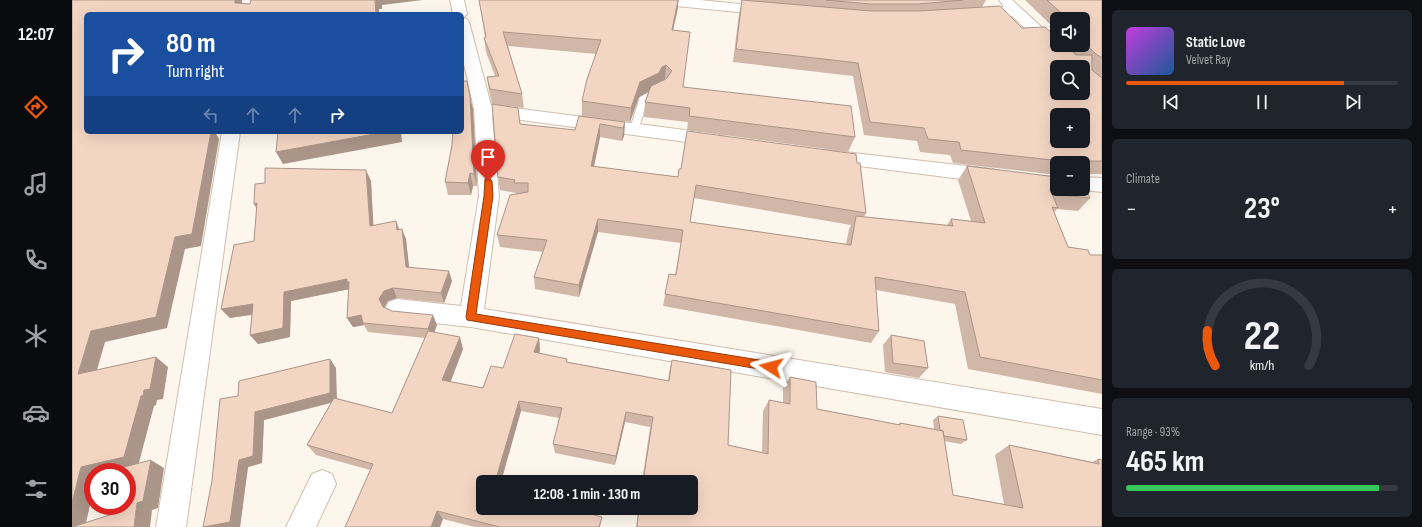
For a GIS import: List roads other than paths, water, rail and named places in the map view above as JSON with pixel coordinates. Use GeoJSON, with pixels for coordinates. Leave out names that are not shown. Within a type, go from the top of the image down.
{"type":"FeatureCollection","features":[{"type":"Feature","properties":{"kind":"street"},"geometry":{"type":"LineString","coordinates":[[457,0],[460,12]]}},
{"type":"Feature","properties":{"kind":"street"},"geometry":{"type":"LineString","coordinates":[[655,0],[787,13]]}},
{"type":"Feature","properties":{"kind":"street"},"geometry":{"type":"LineString","coordinates":[[960,15],[1009,6],[1069,60]]}},
{"type":"Feature","properties":{"kind":"street"},"geometry":{"type":"LineString","coordinates":[[464,30],[483,109],[488,196],[471,317]]}},
{"type":"Feature","properties":{"kind":"street"},"geometry":{"type":"LineString","coordinates":[[483,109],[737,143]]}},
{"type":"Feature","properties":{"kind":"street"},"geometry":{"type":"LineString","coordinates":[[172,527],[231,134]]}},
{"type":"Feature","properties":{"kind":"street"},"geometry":{"type":"LineString","coordinates":[[808,153],[1009,178]]}},
{"type":"Feature","properties":{"kind":"street"},"geometry":{"type":"LineString","coordinates":[[1090,184],[1102,185]]}},
{"type":"Feature","properties":{"kind":"street"},"geometry":{"type":"LineString","coordinates":[[397,309],[471,317],[1102,422]]}},
{"type":"Feature","properties":{"kind":"street"},"geometry":{"type":"LineString","coordinates":[[300,527],[322,484]]}},
{"type":"Feature","properties":{"kind":"lane"},"geometry":{"type":"LineString","coordinates":[[634,129],[644,97],[661,90],[665,84]]}}]}
